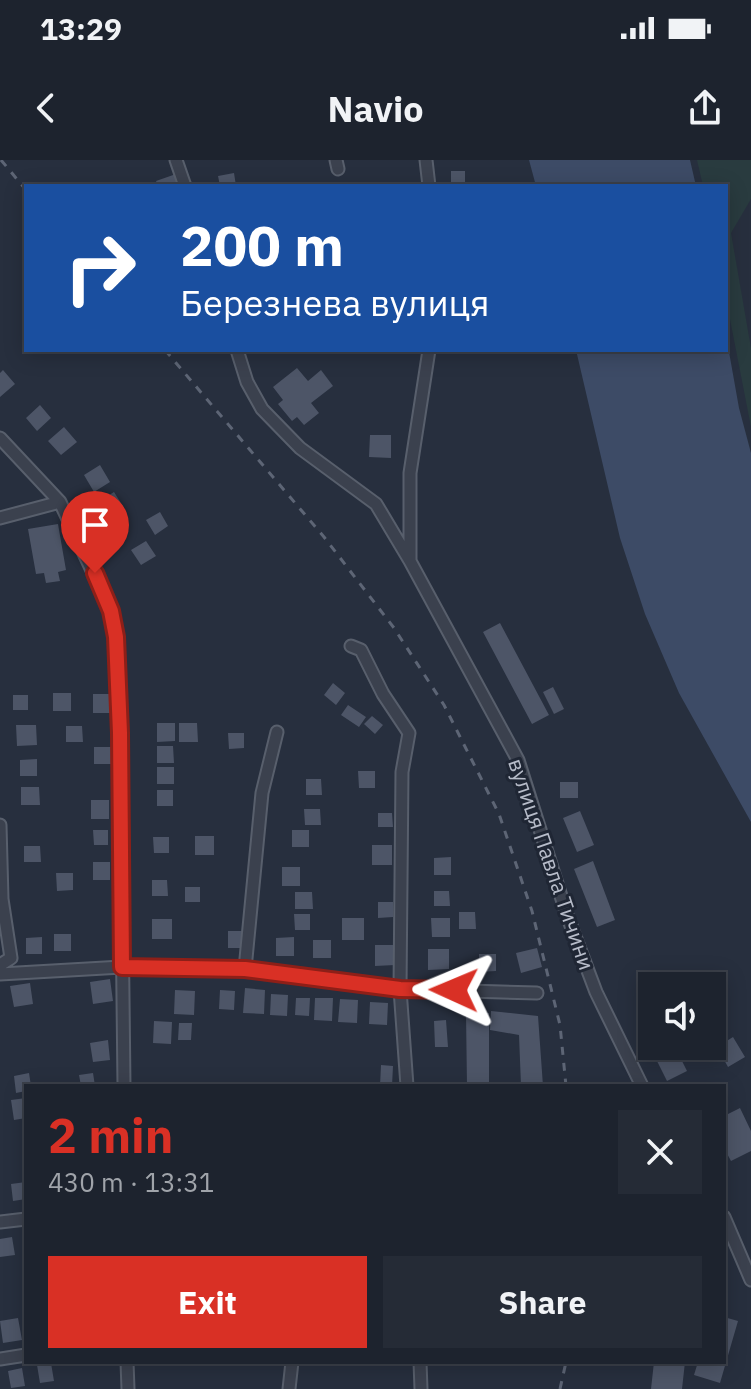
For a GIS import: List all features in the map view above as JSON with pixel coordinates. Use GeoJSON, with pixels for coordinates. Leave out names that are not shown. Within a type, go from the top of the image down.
{"type":"FeatureCollection","features":[{"type":"Feature","properties":{"kind":"street"},"geometry":{"type":"LineString","coordinates":[[176,160],[184,184]]}},
{"type":"Feature","properties":{"kind":"street"},"geometry":{"type":"LineString","coordinates":[[426,160],[429,184]]}},
{"type":"Feature","properties":{"kind":"street","name":"вулиця Павла Тичини"},"geometry":{"type":"LineString","coordinates":[[238,352],[247,382],[262,409],[300,448],[376,504],[410,561],[518,760],[567,915],[596,992],[641,1084]]}},
{"type":"Feature","properties":{"kind":"street"},"geometry":{"type":"LineString","coordinates":[[410,561],[410,473],[429,352]]}},
{"type":"Feature","properties":{"kind":"street"},"geometry":{"type":"LineString","coordinates":[[0,438],[60,502],[111,611],[116,637],[124,1084]]}},
{"type":"Feature","properties":{"kind":"street"},"geometry":{"type":"LineString","coordinates":[[0,518],[60,502]]}},
{"type":"Feature","properties":{"kind":"street"},"geometry":{"type":"LineString","coordinates":[[351,646],[361,650],[383,694],[409,733],[402,772],[400,989],[407,1084]]}},
{"type":"Feature","properties":{"kind":"street"},"geometry":{"type":"LineString","coordinates":[[245,969],[262,793],[277,732]]}},
{"type":"Feature","properties":{"kind":"street"},"geometry":{"type":"LineString","coordinates":[[0,825],[2,899],[11,958],[0,965]]}},
{"type":"Feature","properties":{"kind":"street"},"geometry":{"type":"LineString","coordinates":[[0,974],[122,967],[245,969],[400,989],[537,993]]}},
{"type":"Feature","properties":{"kind":"street"},"geometry":{"type":"LineString","coordinates":[[0,1222],[24,1219]]}},
{"type":"Feature","properties":{"kind":"street"},"geometry":{"type":"LineString","coordinates":[[726,1222],[751,1280]]}},
{"type":"Feature","properties":{"kind":"street"},"geometry":{"type":"LineString","coordinates":[[0,1359],[24,1355]]}},
{"type":"Feature","properties":{"kind":"street"},"geometry":{"type":"LineString","coordinates":[[127,1364],[128,1389]]}},
{"type":"Feature","properties":{"kind":"street"},"geometry":{"type":"LineString","coordinates":[[289,1389],[292,1364]]}},
{"type":"Feature","properties":{"kind":"street"},"geometry":{"type":"LineString","coordinates":[[420,1364],[421,1389]]}},
{"type":"Feature","properties":{"kind":"shaded area"},"geometry":{"type":"Polygon","coordinates":[[[697,160],[751,160],[751,199],[731,233],[751,348],[751,427],[728,309],[728,184],[703,184],[697,160]]]}},
{"type":"Feature","properties":{"kind":"water"},"geometry":{"type":"Polygon","coordinates":[[[529,160],[690,160],[696,184],[535,184],[529,160]]]}},
{"type":"Feature","properties":{"kind":"water"},"geometry":{"type":"Polygon","coordinates":[[[728,346],[751,453],[751,822],[679,693],[645,614],[620,538],[576,352],[728,352],[728,346]]]}},
{"type":"Feature","properties":{"kind":"building"},"geometry":{"type":"Polygon","coordinates":[[[451,171],[465,171],[465,184],[451,184],[451,171]]]}},
{"type":"Feature","properties":{"kind":"building"},"geometry":{"type":"Polygon","coordinates":[[[234,173],[236,184],[220,184],[218,176],[234,173]]]}},
{"type":"Feature","properties":{"kind":"building"},"geometry":{"type":"Polygon","coordinates":[[[176,174],[179,184],[157,184],[156,181],[176,174]]]}},
{"type":"Feature","properties":{"kind":"building"},"geometry":{"type":"Polygon","coordinates":[[[297,368],[308,381],[321,370],[333,386],[311,403],[319,413],[304,425],[297,417],[292,421],[278,404],[283,400],[273,387],[297,368]]]}},
{"type":"Feature","properties":{"kind":"building"},"geometry":{"type":"Polygon","coordinates":[[[3,370],[15,384],[0,397],[0,373],[3,370]]]}},
{"type":"Feature","properties":{"kind":"building"},"geometry":{"type":"Polygon","coordinates":[[[40,405],[51,418],[37,431],[26,418],[40,405]]]}},
{"type":"Feature","properties":{"kind":"building"},"geometry":{"type":"Polygon","coordinates":[[[64,427],[77,442],[61,455],[48,441],[64,427]]]}},
{"type":"Feature","properties":{"kind":"building"},"geometry":{"type":"Polygon","coordinates":[[[370,435],[391,435],[391,458],[369,457],[370,435]]]}},
{"type":"Feature","properties":{"kind":"building"},"geometry":{"type":"Polygon","coordinates":[[[100,465],[110,482],[94,492],[84,475],[100,465]]]}},
{"type":"Feature","properties":{"kind":"building"},"geometry":{"type":"Polygon","coordinates":[[[114,492],[124,508],[108,518],[98,502],[114,492]]]}},
{"type":"Feature","properties":{"kind":"building"},"geometry":{"type":"Polygon","coordinates":[[[160,512],[168,526],[155,535],[146,520],[160,512]]]}},
{"type":"Feature","properties":{"kind":"building"},"geometry":{"type":"Polygon","coordinates":[[[58,524],[66,570],[58,572],[60,581],[46,583],[44,573],[36,574],[28,529],[58,524]]]}},
{"type":"Feature","properties":{"kind":"building"},"geometry":{"type":"Polygon","coordinates":[[[146,541],[156,556],[141,565],[131,550],[146,541]]]}},
{"type":"Feature","properties":{"kind":"building"},"geometry":{"type":"Polygon","coordinates":[[[500,623],[549,715],[532,724],[483,632],[500,623]]]}},
{"type":"Feature","properties":{"kind":"building"},"geometry":{"type":"Polygon","coordinates":[[[333,683],[345,693],[336,705],[324,695],[333,683]]]}},
{"type":"Feature","properties":{"kind":"building"},"geometry":{"type":"Polygon","coordinates":[[[553,687],[564,709],[554,714],[543,692],[553,687]]]}},
{"type":"Feature","properties":{"kind":"building"},"geometry":{"type":"Polygon","coordinates":[[[53,693],[71,693],[71,711],[53,711],[53,693]]]}},
{"type":"Feature","properties":{"kind":"building"},"geometry":{"type":"Polygon","coordinates":[[[93,694],[112,694],[113,713],[93,713],[93,694]]]}},
{"type":"Feature","properties":{"kind":"building"},"geometry":{"type":"Polygon","coordinates":[[[13,695],[28,695],[28,710],[13,710],[13,695]]]}},
{"type":"Feature","properties":{"kind":"building"},"geometry":{"type":"Polygon","coordinates":[[[348,705],[366,717],[359,727],[341,715],[348,705]]]}},
{"type":"Feature","properties":{"kind":"building"},"geometry":{"type":"Polygon","coordinates":[[[372,716],[383,725],[375,734],[364,724],[372,716]]]}},
{"type":"Feature","properties":{"kind":"building"},"geometry":{"type":"Polygon","coordinates":[[[157,723],[175,723],[175,741],[157,742],[157,723]]]}},
{"type":"Feature","properties":{"kind":"building"},"geometry":{"type":"Polygon","coordinates":[[[179,723],[197,723],[198,742],[179,742],[179,723]]]}},
{"type":"Feature","properties":{"kind":"building"},"geometry":{"type":"Polygon","coordinates":[[[16,725],[36,725],[37,745],[17,746],[16,725]]]}},
{"type":"Feature","properties":{"kind":"building"},"geometry":{"type":"Polygon","coordinates":[[[66,726],[82,726],[83,742],[66,742],[66,726]]]}},
{"type":"Feature","properties":{"kind":"building"},"geometry":{"type":"Polygon","coordinates":[[[228,733],[244,733],[244,748],[229,749],[228,733]]]}},
{"type":"Feature","properties":{"kind":"building"},"geometry":{"type":"Polygon","coordinates":[[[157,746],[173,746],[174,763],[157,763],[157,746]]]}},
{"type":"Feature","properties":{"kind":"building"},"geometry":{"type":"Polygon","coordinates":[[[94,747],[111,747],[111,764],[94,764],[94,747]]]}},
{"type":"Feature","properties":{"kind":"building"},"geometry":{"type":"Polygon","coordinates":[[[37,759],[37,776],[20,776],[20,760],[37,759]]]}},
{"type":"Feature","properties":{"kind":"building"},"geometry":{"type":"Polygon","coordinates":[[[157,767],[174,767],[174,784],[157,784],[157,767]]]}},
{"type":"Feature","properties":{"kind":"building"},"geometry":{"type":"Polygon","coordinates":[[[358,771],[375,771],[375,788],[359,788],[358,771]]]}},
{"type":"Feature","properties":{"kind":"building"},"geometry":{"type":"Polygon","coordinates":[[[306,779],[321,779],[322,795],[306,795],[306,779]]]}},
{"type":"Feature","properties":{"kind":"building"},"geometry":{"type":"Polygon","coordinates":[[[560,782],[578,782],[578,798],[560,798],[560,782]]]}},
{"type":"Feature","properties":{"kind":"building"},"geometry":{"type":"Polygon","coordinates":[[[21,787],[39,787],[40,805],[21,805],[21,787]]]}},
{"type":"Feature","properties":{"kind":"building"},"geometry":{"type":"Polygon","coordinates":[[[157,790],[173,790],[173,806],[157,806],[157,790]]]}},
{"type":"Feature","properties":{"kind":"building"},"geometry":{"type":"Polygon","coordinates":[[[91,800],[109,800],[109,819],[91,819],[91,800]]]}},
{"type":"Feature","properties":{"kind":"building"},"geometry":{"type":"Polygon","coordinates":[[[304,809],[320,809],[321,825],[305,825],[304,809]]]}},
{"type":"Feature","properties":{"kind":"building"},"geometry":{"type":"Polygon","coordinates":[[[580,811],[594,845],[577,852],[563,818],[580,811]]]}},
{"type":"Feature","properties":{"kind":"building"},"geometry":{"type":"Polygon","coordinates":[[[378,813],[392,813],[393,827],[378,827],[378,813]]]}},
{"type":"Feature","properties":{"kind":"building"},"geometry":{"type":"Polygon","coordinates":[[[93,830],[108,830],[108,845],[94,845],[93,830]]]}},
{"type":"Feature","properties":{"kind":"building"},"geometry":{"type":"Polygon","coordinates":[[[292,830],[309,830],[309,847],[292,847],[292,830]]]}},
{"type":"Feature","properties":{"kind":"building"},"geometry":{"type":"Polygon","coordinates":[[[195,836],[214,836],[214,855],[195,855],[195,836]]]}},
{"type":"Feature","properties":{"kind":"building"},"geometry":{"type":"Polygon","coordinates":[[[153,837],[169,837],[169,853],[154,853],[153,837]]]}},
{"type":"Feature","properties":{"kind":"building"},"geometry":{"type":"Polygon","coordinates":[[[372,845],[392,845],[392,865],[372,865],[372,845]]]}},
{"type":"Feature","properties":{"kind":"building"},"geometry":{"type":"Polygon","coordinates":[[[24,846],[40,846],[41,862],[24,862],[24,846]]]}},
{"type":"Feature","properties":{"kind":"building"},"geometry":{"type":"Polygon","coordinates":[[[451,857],[451,875],[434,875],[434,858],[451,857]]]}},
{"type":"Feature","properties":{"kind":"building"},"geometry":{"type":"Polygon","coordinates":[[[593,861],[615,920],[597,927],[574,869],[593,861]]]}},
{"type":"Feature","properties":{"kind":"building"},"geometry":{"type":"Polygon","coordinates":[[[93,862],[110,862],[110,880],[93,880],[93,862]]]}},
{"type":"Feature","properties":{"kind":"building"},"geometry":{"type":"Polygon","coordinates":[[[282,867],[300,867],[300,886],[282,886],[282,867]]]}},
{"type":"Feature","properties":{"kind":"building"},"geometry":{"type":"Polygon","coordinates":[[[56,873],[73,873],[73,890],[57,891],[56,873]]]}},
{"type":"Feature","properties":{"kind":"building"},"geometry":{"type":"Polygon","coordinates":[[[152,880],[167,880],[168,896],[152,896],[152,880]]]}},
{"type":"Feature","properties":{"kind":"building"},"geometry":{"type":"Polygon","coordinates":[[[185,887],[200,887],[200,902],[185,902],[185,887]]]}},
{"type":"Feature","properties":{"kind":"building"},"geometry":{"type":"Polygon","coordinates":[[[434,891],[449,891],[450,906],[434,906],[434,891]]]}},
{"type":"Feature","properties":{"kind":"building"},"geometry":{"type":"Polygon","coordinates":[[[295,892],[312,892],[313,909],[295,909],[295,892]]]}},
{"type":"Feature","properties":{"kind":"building"},"geometry":{"type":"Polygon","coordinates":[[[378,902],[393,902],[393,917],[378,918],[378,902]]]}},
{"type":"Feature","properties":{"kind":"building"},"geometry":{"type":"Polygon","coordinates":[[[459,912],[475,912],[476,929],[459,929],[459,912]]]}},
{"type":"Feature","properties":{"kind":"building"},"geometry":{"type":"Polygon","coordinates":[[[294,914],[310,914],[310,930],[295,930],[294,914]]]}},
{"type":"Feature","properties":{"kind":"building"},"geometry":{"type":"Polygon","coordinates":[[[342,918],[364,918],[364,940],[342,940],[342,918]]]}},
{"type":"Feature","properties":{"kind":"building"},"geometry":{"type":"Polygon","coordinates":[[[431,918],[450,918],[450,937],[432,937],[431,918]]]}},
{"type":"Feature","properties":{"kind":"building"},"geometry":{"type":"Polygon","coordinates":[[[152,919],[172,919],[172,939],[152,939],[152,919]]]}},
{"type":"Feature","properties":{"kind":"building"},"geometry":{"type":"Polygon","coordinates":[[[228,931],[245,931],[246,948],[228,948],[228,931]]]}},
{"type":"Feature","properties":{"kind":"building"},"geometry":{"type":"Polygon","coordinates":[[[54,934],[71,934],[71,951],[54,951],[54,934]]]}},
{"type":"Feature","properties":{"kind":"building"},"geometry":{"type":"Polygon","coordinates":[[[42,937],[42,954],[26,954],[26,938],[42,937]]]}},
{"type":"Feature","properties":{"kind":"building"},"geometry":{"type":"Polygon","coordinates":[[[294,937],[294,956],[276,956],[276,938],[294,937]]]}},
{"type":"Feature","properties":{"kind":"building"},"geometry":{"type":"Polygon","coordinates":[[[313,940],[331,940],[331,958],[313,958],[313,940]]]}},
{"type":"Feature","properties":{"kind":"building"},"geometry":{"type":"Polygon","coordinates":[[[375,945],[395,945],[395,965],[375,966],[375,945]]]}},
{"type":"Feature","properties":{"kind":"building"},"geometry":{"type":"Polygon","coordinates":[[[537,948],[542,967],[521,973],[516,953],[537,948]]]}},
{"type":"Feature","properties":{"kind":"building"},"geometry":{"type":"Polygon","coordinates":[[[428,949],[449,949],[449,969],[428,970],[428,949]]]}},
{"type":"Feature","properties":{"kind":"building"},"geometry":{"type":"Polygon","coordinates":[[[479,954],[496,954],[496,971],[479,972],[479,954]]]}},
{"type":"Feature","properties":{"kind":"building"},"geometry":{"type":"Polygon","coordinates":[[[110,979],[113,1001],[93,1004],[90,982],[110,979]]]}},
{"type":"Feature","properties":{"kind":"building"},"geometry":{"type":"Polygon","coordinates":[[[30,983],[33,1004],[14,1007],[10,986],[30,983]]]}},
{"type":"Feature","properties":{"kind":"building"},"geometry":{"type":"Polygon","coordinates":[[[245,988],[265,990],[264,1014],[243,1013],[245,988]]]}},
{"type":"Feature","properties":{"kind":"building"},"geometry":{"type":"Polygon","coordinates":[[[175,990],[195,991],[194,1015],[174,1014],[175,990]]]}},
{"type":"Feature","properties":{"kind":"building"},"geometry":{"type":"Polygon","coordinates":[[[220,990],[235,991],[234,1010],[219,1009],[220,990]]]}},
{"type":"Feature","properties":{"kind":"building"},"geometry":{"type":"Polygon","coordinates":[[[271,994],[288,995],[287,1016],[270,1015],[271,994]]]}},
{"type":"Feature","properties":{"kind":"building"},"geometry":{"type":"Polygon","coordinates":[[[296,998],[310,998],[309,1016],[295,1015],[296,998]]]}},
{"type":"Feature","properties":{"kind":"building"},"geometry":{"type":"Polygon","coordinates":[[[315,998],[333,998],[332,1021],[314,1020],[315,998]]]}},
{"type":"Feature","properties":{"kind":"building"},"geometry":{"type":"Polygon","coordinates":[[[340,999],[358,1000],[357,1023],[338,1022],[340,999]]]}},
{"type":"Feature","properties":{"kind":"building"},"geometry":{"type":"Polygon","coordinates":[[[370,1002],[388,1003],[387,1025],[369,1024],[370,1002]]]}},
{"type":"Feature","properties":{"kind":"building"},"geometry":{"type":"Polygon","coordinates":[[[491,1011],[538,1016],[543,1084],[521,1084],[519,1035],[490,1030],[491,1011]]]}},
{"type":"Feature","properties":{"kind":"building"},"geometry":{"type":"Polygon","coordinates":[[[466,1013],[489,1013],[489,1084],[467,1084],[466,1013]]]}},
{"type":"Feature","properties":{"kind":"building"},"geometry":{"type":"Polygon","coordinates":[[[446,1020],[448,1047],[435,1047],[434,1021],[446,1020]]]}},
{"type":"Feature","properties":{"kind":"building"},"geometry":{"type":"Polygon","coordinates":[[[154,1021],[172,1022],[171,1044],[153,1043],[154,1021]]]}},
{"type":"Feature","properties":{"kind":"building"},"geometry":{"type":"Polygon","coordinates":[[[179,1023],[192,1023],[191,1040],[178,1040],[179,1023]]]}},
{"type":"Feature","properties":{"kind":"building"},"geometry":{"type":"Polygon","coordinates":[[[733,1037],[745,1057],[728,1067],[724,1060],[726,1041],[733,1037]]]}},
{"type":"Feature","properties":{"kind":"building"},"geometry":{"type":"Polygon","coordinates":[[[108,1040],[110,1060],[93,1062],[90,1043],[108,1040]]]}},
{"type":"Feature","properties":{"kind":"building"},"geometry":{"type":"Polygon","coordinates":[[[656,1060],[682,1060],[687,1071],[667,1081],[656,1060]]]}},
{"type":"Feature","properties":{"kind":"building"},"geometry":{"type":"Polygon","coordinates":[[[381,1065],[393,1066],[392,1084],[380,1084],[381,1065]]]}},
{"type":"Feature","properties":{"kind":"building"},"geometry":{"type":"Polygon","coordinates":[[[29,1073],[31,1084],[24,1084],[24,1091],[16,1093],[14,1076],[29,1073]]]}},
{"type":"Feature","properties":{"kind":"building"},"geometry":{"type":"Polygon","coordinates":[[[93,1073],[95,1084],[81,1084],[79,1075],[93,1073]]]}},
{"type":"Feature","properties":{"kind":"building"},"geometry":{"type":"Polygon","coordinates":[[[24,1098],[24,1118],[14,1120],[11,1100],[24,1098]]]}},
{"type":"Feature","properties":{"kind":"building"},"geometry":{"type":"Polygon","coordinates":[[[740,1108],[751,1131],[751,1151],[731,1161],[726,1152],[726,1110],[728,1114],[740,1108]]]}},
{"type":"Feature","properties":{"kind":"building"},"geometry":{"type":"Polygon","coordinates":[[[24,1182],[24,1199],[13,1201],[11,1184],[24,1182]]]}},
{"type":"Feature","properties":{"kind":"building"},"geometry":{"type":"Polygon","coordinates":[[[12,1237],[15,1255],[0,1257],[0,1239],[12,1237]]]}},
{"type":"Feature","properties":{"kind":"building"},"geometry":{"type":"Polygon","coordinates":[[[18,1318],[22,1340],[3,1343],[0,1321],[18,1318]]]}},
{"type":"Feature","properties":{"kind":"building"},"geometry":{"type":"Polygon","coordinates":[[[726,1318],[738,1321],[726,1362],[726,1318]]]}},
{"type":"Feature","properties":{"kind":"building"},"geometry":{"type":"Polygon","coordinates":[[[51,1364],[54,1381],[40,1383],[37,1365],[51,1364]]]}},
{"type":"Feature","properties":{"kind":"building"},"geometry":{"type":"Polygon","coordinates":[[[654,1364],[685,1364],[682,1389],[651,1389],[654,1364]]]}},
{"type":"Feature","properties":{"kind":"building"},"geometry":{"type":"Polygon","coordinates":[[[697,1364],[726,1364],[720,1383],[694,1375],[697,1364]]]}},
{"type":"Feature","properties":{"kind":"building"},"geometry":{"type":"Polygon","coordinates":[[[22,1368],[25,1386],[11,1388],[8,1371],[22,1368]]]}},
{"type":"Feature","properties":{"kind":"railway"},"geometry":{"type":"LineString","coordinates":[[1,160],[24,188]]}},
{"type":"Feature","properties":{"kind":"railway"},"geometry":{"type":"LineString","coordinates":[[167,352],[324,537],[394,628],[444,705],[499,814],[532,911],[560,1025],[566,1084]]}},
{"type":"Feature","properties":{"kind":"railway"},"geometry":{"type":"LineString","coordinates":[[560,1389],[566,1364]]}},
{"type":"Feature","properties":{"kind":"route"},"geometry":{"type":"LineString","coordinates":[[95,573],[111,611],[116,637],[122,967],[245,969],[400,989],[454,990]]}}]}
